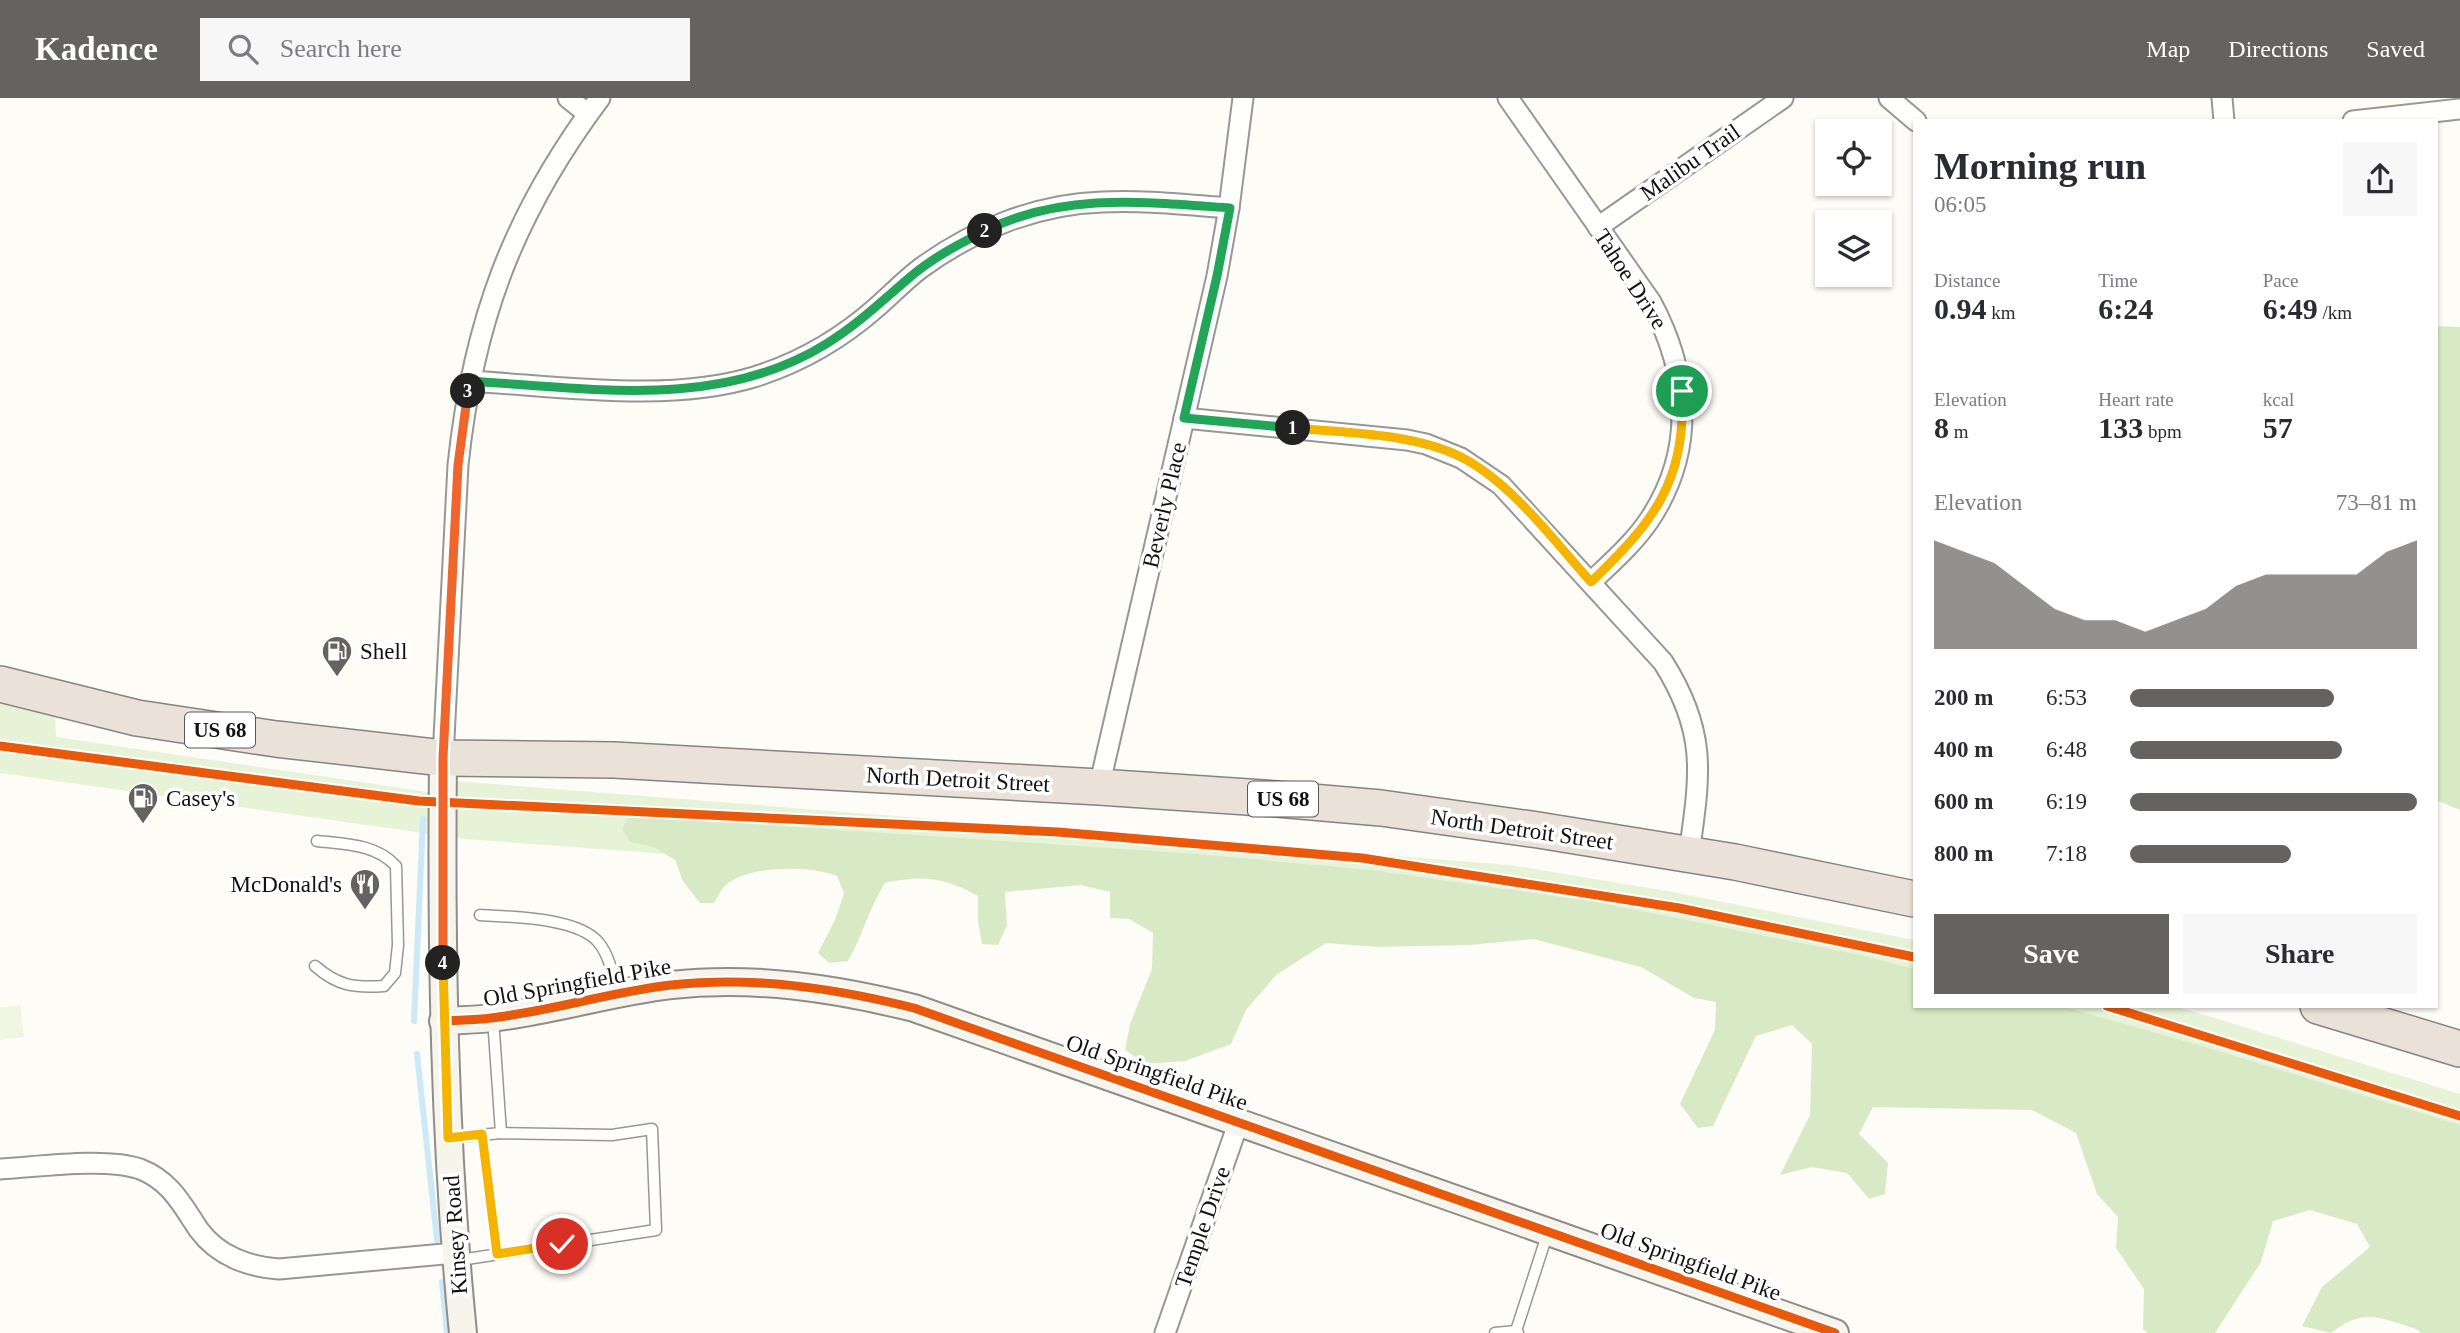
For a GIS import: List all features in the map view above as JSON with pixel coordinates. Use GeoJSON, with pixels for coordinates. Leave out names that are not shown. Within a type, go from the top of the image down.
{"type":"FeatureCollection","features":[{"type":"Feature","properties":{"kind":"highway","name":"North Detroit Street"},"geometry":{"type":"LineString","coordinates":[[0,684],[137,718],[276,739],[443,758],[614,760],[1099,787],[1381,808],[1689,854],[1913,899]]}},
{"type":"Feature","properties":{"kind":"highway"},"geometry":{"type":"LineString","coordinates":[[2325,1008],[2460,1049]]}},
{"type":"Feature","properties":{"kind":"street"},"geometry":{"type":"LineString","coordinates":[[443,758],[458,465],[469,381],[486,314],[511,247],[544,182],[594,106],[568,98]]}},
{"type":"Feature","properties":{"kind":"street","name":"Beverly Place"},"geometry":{"type":"LineString","coordinates":[[1099,787],[1217,276],[1230,208],[1243,98]]}},
{"type":"Feature","properties":{"kind":"street","name":"Tahoe Drive"},"geometry":{"type":"LineString","coordinates":[[1508,98],[1651,302],[1665,328],[1679,371],[1683,412],[1677,457],[1660,502],[1632,542],[1591,582]]}},
{"type":"Feature","properties":{"kind":"street","name":"Malibu Trail"},"geometry":{"type":"LineString","coordinates":[[1598,227],[1783,98]]}},
{"type":"Feature","properties":{"kind":"street"},"geometry":{"type":"LineString","coordinates":[[1889,98],[1914,119]]}},
{"type":"Feature","properties":{"kind":"street"},"geometry":{"type":"LineString","coordinates":[[2222,98],[2224,119]]}},
{"type":"Feature","properties":{"kind":"street"},"geometry":{"type":"LineString","coordinates":[[2371,119],[2460,109]]}},
{"type":"Feature","properties":{"kind":"street"},"geometry":{"type":"LineString","coordinates":[[469,381],[646,391],[687,390],[727,384],[776,369],[824,346],[876,308],[922,267],[955,246],[1014,219],[1057,207],[1100,202],[1230,208]]}},
{"type":"Feature","properties":{"kind":"street"},"geometry":{"type":"LineString","coordinates":[[1184,418],[1407,440],[1447,451],[1476,466],[1501,485],[1663,662],[1688,708],[1695,734],[1699,770],[1689,854]]}},
{"type":"Feature","properties":{"kind":"street","name":"Kinsey Road"},"geometry":{"type":"LineString","coordinates":[[443,758],[443,1021],[455,1257],[463,1333]]}},
{"type":"Feature","properties":{"kind":"street","name":"Old Springfield Pike"},"geometry":{"type":"LineString","coordinates":[[443,1021],[492,1018],[624,992],[735,981],[809,986],[864,995],[914,1008],[1239,1121],[1835,1333]]}},
{"type":"Feature","properties":{"kind":"street","name":"Temple Drive"},"geometry":{"type":"LineString","coordinates":[[1165,1333],[1239,1121]]}},
{"type":"Feature","properties":{"kind":"street"},"geometry":{"type":"LineString","coordinates":[[0,1169],[86,1164],[140,1169],[172,1190],[200,1231],[216,1247],[227,1255],[257,1267],[279,1269],[455,1257]]}},
{"type":"Feature","properties":{"kind":"lane"},"geometry":{"type":"LineString","coordinates":[[315,966],[330,979],[358,988],[384,986],[395,973],[398,945],[396,866],[387,856],[362,847],[317,841]]}},
{"type":"Feature","properties":{"kind":"lane"},"geometry":{"type":"LineString","coordinates":[[480,915],[555,921],[587,934],[597,940],[606,953],[624,992]]}},
{"type":"Feature","properties":{"kind":"lane"},"geometry":{"type":"LineString","coordinates":[[492,1018],[500,1133]]}},
{"type":"Feature","properties":{"kind":"lane"},"geometry":{"type":"LineString","coordinates":[[448,1138],[500,1133],[612,1135],[652,1129],[656,1230],[497,1254],[455,1257]]}},
{"type":"Feature","properties":{"kind":"lane"},"geometry":{"type":"LineString","coordinates":[[482,1134],[497,1254]]}},
{"type":"Feature","properties":{"kind":"lane"},"geometry":{"type":"LineString","coordinates":[[1495,1333],[1517,1332],[1548,1231]]}},
{"type":"Feature","properties":{"kind":"green space"},"geometry":{"type":"Polygon","coordinates":[[[2438,326],[2460,327],[2460,810],[2438,801],[2438,326]]]}},
{"type":"Feature","properties":{"kind":"green space"},"geometry":{"type":"Polygon","coordinates":[[[0,695],[55,714],[56,737],[442,794],[443,780],[1510,865],[1673,892],[1913,940],[1913,1000],[1382,907],[465,839],[0,773],[0,695]]]}},
{"type":"Feature","properties":{"kind":"green space"},"geometry":{"type":"Polygon","coordinates":[[[628,818],[664,818],[1197,854],[1372,870],[1597,902],[1860,955],[1913,969],[1913,1008],[2068,1008],[2460,1125],[2460,1333],[2421,1333],[2392,1321],[2372,1317],[2353,1320],[2331,1333],[2302,1326],[2322,1287],[2370,1247],[2357,1224],[2310,1210],[2273,1221],[2261,1262],[2215,1333],[2148,1333],[2143,1329],[2144,1289],[2116,1248],[2118,1217],[2097,1194],[2076,1133],[2032,1110],[1873,1107],[1859,1134],[1888,1163],[1885,1194],[1869,1199],[1847,1173],[1812,1167],[1780,1175],[1810,1115],[1812,1044],[1792,1025],[1756,1036],[1713,1126],[1698,1128],[1680,1104],[1715,1030],[1716,1002],[1694,998],[1641,967],[1533,939],[1469,945],[1378,947],[1326,943],[1276,975],[1246,1010],[1231,1044],[1185,1061],[1146,1064],[1125,1050],[1130,1024],[1152,969],[1153,933],[1129,919],[1110,918],[1110,892],[1081,885],[1005,892],[1007,925],[998,945],[982,944],[978,896],[933,879],[885,883],[848,961],[829,963],[818,953],[835,920],[844,893],[837,876],[812,870],[764,870],[736,878],[724,887],[714,903],[700,903],[683,881],[675,860],[654,847],[630,842],[622,829],[628,818]]]}},
{"type":"Feature","properties":{"kind":"green space"},"geometry":{"type":"Polygon","coordinates":[[[20,1005],[24,1037],[0,1040],[0,1008],[20,1005]]]}},
{"type":"Feature","properties":{"kind":"green space"},"geometry":{"type":"Polygon","coordinates":[[[1952,1008],[2180,1008],[2205,1015],[2460,1094],[2460,1154],[1952,1008]]]}},
{"type":"Feature","properties":{"kind":"waterway"},"geometry":{"type":"LineString","coordinates":[[414,1021],[423,819]]}},
{"type":"Feature","properties":{"kind":"waterway"},"geometry":{"type":"LineString","coordinates":[[417,1054],[437,1240]]}},
{"type":"Feature","properties":{"kind":"waterway"},"geometry":{"type":"LineString","coordinates":[[442,1282],[447,1333]]}},
{"type":"Feature","properties":{"kind":"cycle path"},"geometry":{"type":"LineString","coordinates":[[0,746],[419,801],[1058,832],[1362,858],[1679,908],[1913,957]]}},
{"type":"Feature","properties":{"kind":"cycle path"},"geometry":{"type":"LineString","coordinates":[[443,1021],[514,1015],[648,988],[702,983],[763,983],[884,1001],[914,1008],[1835,1333]]}},
{"type":"Feature","properties":{"kind":"cycle path"},"geometry":{"type":"LineString","coordinates":[[2113,1008],[2460,1116]]}},
{"type":"Feature","properties":{"kind":"place","name":"Shell"},"geometry":{"type":"Point","coordinates":[337,678]}},
{"type":"Feature","properties":{"kind":"place","name":"Casey's"},"geometry":{"type":"Point","coordinates":[143,825]}},
{"type":"Feature","properties":{"kind":"place","name":"McDonald's"},"geometry":{"type":"Point","coordinates":[365,911]}},
{"type":"Feature","properties":{"kind":"route"},"geometry":{"type":"LineString","coordinates":[[562,1244],[497,1254],[482,1134],[448,1138],[443,1021],[443,758],[458,465],[469,381],[646,391],[687,390],[727,384],[776,369],[824,346],[876,308],[922,267],[955,246],[1014,219],[1057,207],[1100,202],[1128,201],[1230,208],[1184,418],[1407,440],[1447,451],[1476,466],[1512,495],[1591,582],[1632,542],[1660,502],[1677,457],[1683,412],[1682,391]]}}]}
